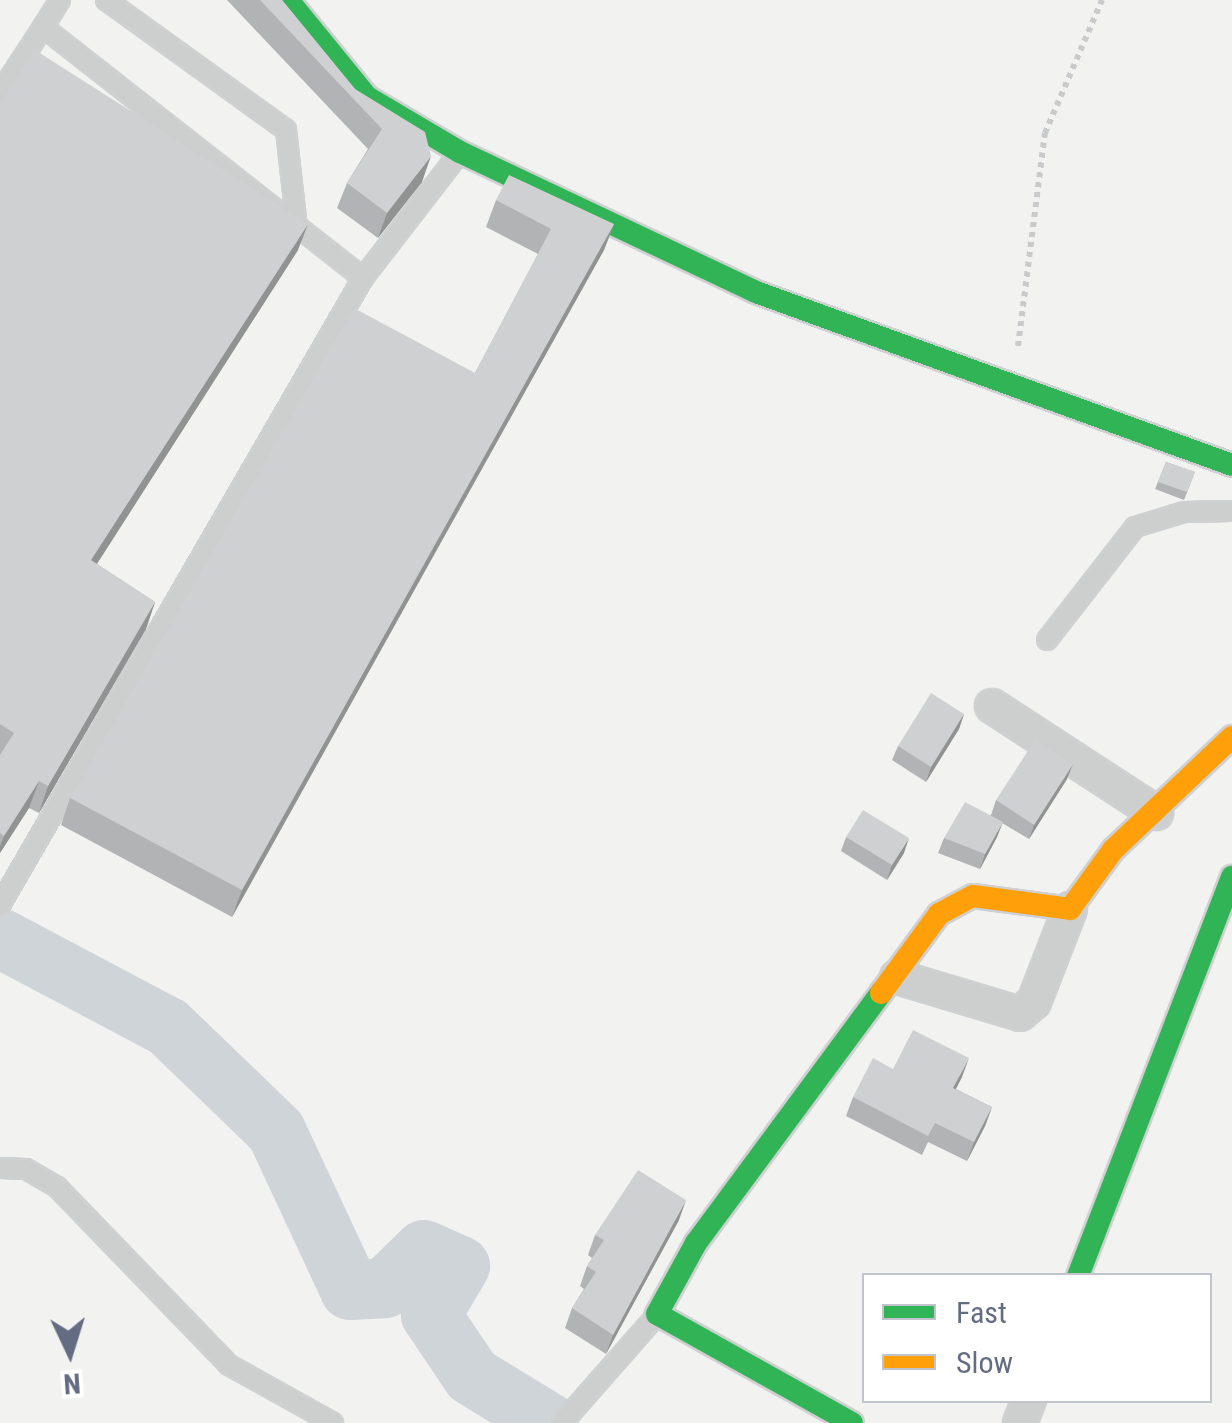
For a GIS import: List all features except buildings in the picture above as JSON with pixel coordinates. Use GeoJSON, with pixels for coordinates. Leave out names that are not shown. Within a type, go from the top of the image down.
{"type":"FeatureCollection","features":[{"type":"Feature","properties":{"kind":"street"},"geometry":{"type":"LineString","coordinates":[[288,0],[376,104],[460,152],[756,292],[1016,382],[1232,465]]}},
{"type":"Feature","properties":{"kind":"street"},"geometry":{"type":"LineString","coordinates":[[992,706],[1156,812]]}},
{"type":"Feature","properties":{"kind":"street"},"geometry":{"type":"LineString","coordinates":[[896,977],[1020,1014],[1034,1002],[1070,909],[1156,812],[1232,736]]}},
{"type":"Feature","properties":{"kind":"street"},"geometry":{"type":"LineString","coordinates":[[1079,1273],[1232,877]]}},
{"type":"Feature","properties":{"kind":"street"},"geometry":{"type":"LineString","coordinates":[[852,1423],[657,1314],[832,1051],[896,977],[953,901],[1070,909]]}},
{"type":"Feature","properties":{"kind":"lane"},"geometry":{"type":"LineString","coordinates":[[0,92],[60,0]]}},
{"type":"Feature","properties":{"kind":"lane"},"geometry":{"type":"LineString","coordinates":[[106,0],[286,130],[296,219]]}},
{"type":"Feature","properties":{"kind":"lane"},"geometry":{"type":"LineString","coordinates":[[310,22],[324,0]]}},
{"type":"Feature","properties":{"kind":"lane"},"geometry":{"type":"LineString","coordinates":[[43,28],[296,219],[363,278]]}},
{"type":"Feature","properties":{"kind":"lane"},"geometry":{"type":"LineString","coordinates":[[3,900],[363,278],[460,152]]}},
{"type":"Feature","properties":{"kind":"lane"},"geometry":{"type":"LineString","coordinates":[[1047,640],[1136,527],[1184,512],[1232,511]]}},
{"type":"Feature","properties":{"kind":"lane"},"geometry":{"type":"LineString","coordinates":[[0,1168],[26,1169],[56,1187],[229,1364],[333,1423]]}},
{"type":"Feature","properties":{"kind":"lane"},"geometry":{"type":"LineString","coordinates":[[563,1422],[657,1314]]}},
{"type":"Feature","properties":{"kind":"path"},"geometry":{"type":"LineString","coordinates":[[1016,382],[1022,264],[1045,133],[1102,0]]}},
{"type":"Feature","properties":{"kind":"waterway"},"geometry":{"type":"LineString","coordinates":[[0,938],[168,1027],[276,1131],[350,1290],[385,1288],[424,1250],[460,1266],[431,1315],[472,1376],[549,1423]]}},
{"type":"Feature","properties":{"kind":"traffic: fast"},"geometry":{"type":"LineString","coordinates":[[288,0],[367,97],[460,152],[756,292],[1232,465]]}},
{"type":"Feature","properties":{"kind":"traffic: fast"},"geometry":{"type":"LineString","coordinates":[[1079,1273],[1232,877]]}},
{"type":"Feature","properties":{"kind":"traffic: fast"},"geometry":{"type":"LineString","coordinates":[[852,1423],[657,1314],[696,1243],[881,993]]}},
{"type":"Feature","properties":{"kind":"traffic: slow"},"geometry":{"type":"LineString","coordinates":[[881,993],[939,914],[973,896],[1070,909],[1113,850],[1232,737]]}}]}
